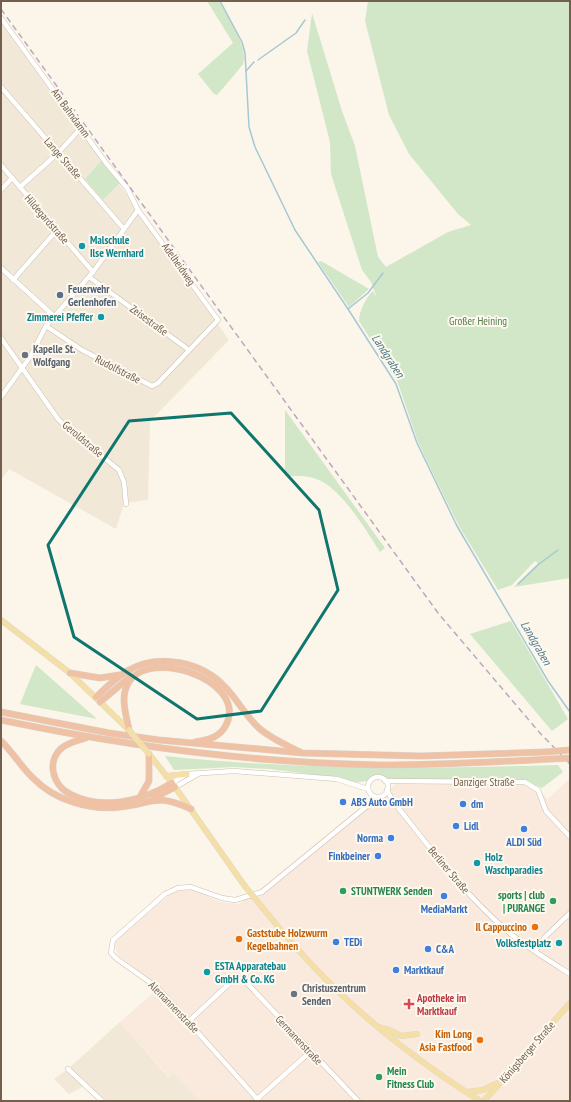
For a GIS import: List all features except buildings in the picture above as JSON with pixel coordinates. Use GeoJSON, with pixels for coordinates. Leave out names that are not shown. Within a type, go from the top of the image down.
{"type":"FeatureCollection","features":[{"type":"Feature","properties":{"kind":"highway"},"geometry":{"type":"LineString","coordinates":[[98,699],[121,675],[138,665],[150,662],[170,662],[195,667],[207,673],[225,686],[248,717],[269,736],[303,754]]}},
{"type":"Feature","properties":{"kind":"highway"},"geometry":{"type":"LineString","coordinates":[[98,699],[135,674],[157,668],[184,670],[209,681],[225,698],[229,714],[228,719],[222,731],[208,740],[183,743]]}},
{"type":"Feature","properties":{"kind":"highway"},"geometry":{"type":"LineString","coordinates":[[70,672],[100,678],[121,675]]}},
{"type":"Feature","properties":{"kind":"highway"},"geometry":{"type":"LineString","coordinates":[[129,730],[126,712],[126,688],[135,674]]}},
{"type":"Feature","properties":{"kind":"highway"},"geometry":{"type":"LineString","coordinates":[[1,712],[109,733],[183,743],[303,754],[414,756],[570,750]]}},
{"type":"Feature","properties":{"kind":"highway"},"geometry":{"type":"LineString","coordinates":[[1,720],[88,737],[182,751],[312,762],[423,764],[570,758]]}},
{"type":"Feature","properties":{"kind":"highway"},"geometry":{"type":"LineString","coordinates":[[88,737],[66,745],[56,755],[53,772],[59,786],[71,795],[95,801],[122,802],[142,799],[165,799],[191,810]]}},
{"type":"Feature","properties":{"kind":"highway"},"geometry":{"type":"LineString","coordinates":[[1,741],[32,778],[57,796],[91,807],[120,807],[174,785]]}},
{"type":"Feature","properties":{"kind":"highway"},"geometry":{"type":"LineString","coordinates":[[142,799],[149,781],[148,757]]}},
{"type":"Feature","properties":{"kind":"main road"},"geometry":{"type":"LineString","coordinates":[[1,620],[70,672],[129,730],[148,757],[155,762],[174,785],[244,885],[307,961],[333,988],[375,1027],[430,1068],[480,1101]]}},
{"type":"Feature","properties":{"kind":"main road"},"geometry":{"type":"LineString","coordinates":[[166,776],[187,774]]}},
{"type":"Feature","properties":{"kind":"main road","name":"Königsberger Straße"},"geometry":{"type":"LineString","coordinates":[[484,1101],[570,1003]]}},
{"type":"Feature","properties":{"kind":"main road"},"geometry":{"type":"LineString","coordinates":[[375,1027],[389,1030],[401,1036],[418,1034]]}},
{"type":"Feature","properties":{"kind":"main road"},"geometry":{"type":"LineString","coordinates":[[467,1092],[483,1090],[502,1081]]}},
{"type":"Feature","properties":{"kind":"street","name":"Am Bahndamm"},"geometry":{"type":"LineString","coordinates":[[1,18],[81,128],[127,188],[138,210]]}},
{"type":"Feature","properties":{"kind":"street","name":"Lange Straße"},"geometry":{"type":"LineString","coordinates":[[2,90],[124,229]]}},
{"type":"Feature","properties":{"kind":"street"},"geometry":{"type":"LineString","coordinates":[[20,187],[58,153],[81,128]]}},
{"type":"Feature","properties":{"kind":"street","name":"Hildegardstraße"},"geometry":{"type":"LineString","coordinates":[[1,166],[93,272]]}},
{"type":"Feature","properties":{"kind":"street"},"geometry":{"type":"LineString","coordinates":[[1,190],[12,178]]}},
{"type":"Feature","properties":{"kind":"street"},"geometry":{"type":"LineString","coordinates":[[1,396],[30,357],[46,326],[93,272],[138,210]]}},
{"type":"Feature","properties":{"kind":"street","name":"Adelheidweg"},"geometry":{"type":"LineString","coordinates":[[138,210],[218,320]]}},
{"type":"Feature","properties":{"kind":"street"},"geometry":{"type":"LineString","coordinates":[[13,280],[58,230]]}},
{"type":"Feature","properties":{"kind":"street"},"geometry":{"type":"LineString","coordinates":[[1,268],[54,316]]}},
{"type":"Feature","properties":{"kind":"street","name":"Zeisestraße"},"geometry":{"type":"LineString","coordinates":[[89,277],[189,350]]}},
{"type":"Feature","properties":{"kind":"street","name":"Rudolfstraße"},"geometry":{"type":"LineString","coordinates":[[46,326],[82,350],[151,385],[157,384],[218,320]]}},
{"type":"Feature","properties":{"kind":"street","name":"Geroldstraße"},"geometry":{"type":"LineString","coordinates":[[1,338],[52,411],[67,428],[119,470],[124,482],[126,504]]}},
{"type":"Feature","properties":{"kind":"street"},"geometry":{"type":"LineString","coordinates":[[174,785],[201,772]]}},
{"type":"Feature","properties":{"kind":"street","name":"Danziger Straße"},"geometry":{"type":"LineString","coordinates":[[174,785],[187,774],[201,772],[270,773],[337,779],[354,784],[380,796]]}},
{"type":"Feature","properties":{"kind":"street","name":"Danziger Straße"},"geometry":{"type":"LineString","coordinates":[[354,784],[369,782],[377,778],[385,781],[525,782],[538,790],[546,811],[570,837]]}},
{"type":"Feature","properties":{"kind":"street"},"geometry":{"type":"LineString","coordinates":[[385,781],[387,789]]}},
{"type":"Feature","properties":{"kind":"street"},"geometry":{"type":"LineString","coordinates":[[369,803],[380,796],[395,781]]}},
{"type":"Feature","properties":{"kind":"street"},"geometry":{"type":"LineString","coordinates":[[369,782],[369,803]]}},
{"type":"Feature","properties":{"kind":"street","name":"Berliner Straße"},"geometry":{"type":"LineString","coordinates":[[387,789],[393,802],[445,866],[474,898],[513,936],[570,974]]}},
{"type":"Feature","properties":{"kind":"street","name":"Berliner Straße"},"geometry":{"type":"LineString","coordinates":[[380,796],[393,802]]}},
{"type":"Feature","properties":{"kind":"street","name":"Alemannenstraße"},"geometry":{"type":"LineString","coordinates":[[257,1100],[189,1021],[158,988],[117,959],[111,953],[113,940],[165,894],[178,888],[190,887],[222,898],[235,900],[264,891],[369,803]]}},
{"type":"Feature","properties":{"kind":"street"},"geometry":{"type":"LineString","coordinates":[[535,951],[545,937],[570,913]]}},
{"type":"Feature","properties":{"kind":"street","name":"Germanenstraße"},"geometry":{"type":"LineString","coordinates":[[189,1021],[231,982],[241,979],[250,985],[310,1052],[358,1101]]}},
{"type":"Feature","properties":{"kind":"street"},"geometry":{"type":"LineString","coordinates":[[257,1100],[310,1052]]}},
{"type":"Feature","properties":{"kind":"street"},"geometry":{"type":"LineString","coordinates":[[68,1069],[102,1101]]}},
{"type":"Feature","properties":{"kind":"highlighted area"},"geometry":{"type":"Polygon","coordinates":[[[231,413],[319,510],[338,590],[261,711],[197,719],[74,637],[48,545],[129,421],[231,413]]]}},
{"type":"Feature","properties":{"kind":"shaded area"},"geometry":{"type":"Polygon","coordinates":[[[1,22],[102,160],[85,179],[103,200],[119,184],[229,340],[150,421],[148,500],[124,503],[116,529],[9,469],[1,480],[1,22]]]}},
{"type":"Feature","properties":{"kind":"shaded area"},"geometry":{"type":"Polygon","coordinates":[[[570,778],[570,1101],[200,1101],[173,1073],[169,1077],[120,1022],[160,987],[118,955],[115,946],[116,942],[123,934],[170,894],[183,890],[191,890],[220,902],[239,904],[268,883],[374,796],[382,796],[399,781],[517,782],[532,785],[548,799],[570,778]]]}},
{"type":"Feature","properties":{"kind":"shaded area"},"geometry":{"type":"Polygon","coordinates":[[[120,1022],[168,1077],[173,1072],[200,1101],[100,1101],[84,1086],[69,1094],[54,1079],[68,1069],[120,1022]]]}},
{"type":"Feature","properties":{"kind":"green space"},"geometry":{"type":"Polygon","coordinates":[[[207,1],[218,1],[222,5],[241,42],[244,58],[242,66],[217,95],[214,94],[198,74],[233,43],[207,1]]]}},
{"type":"Feature","properties":{"kind":"green space","name":"Großer Heining"},"geometry":{"type":"Polygon","coordinates":[[[368,1],[570,1],[570,578],[514,587],[538,563],[535,561],[512,585],[498,590],[459,526],[436,480],[418,442],[398,383],[359,321],[363,305],[373,291],[377,298],[371,282],[362,270],[331,174],[330,142],[307,51],[312,13],[342,111],[355,146],[378,257],[386,267],[448,232],[471,225],[458,214],[409,154],[389,115],[365,21],[368,1]]]}},
{"type":"Feature","properties":{"kind":"green space"},"geometry":{"type":"Polygon","coordinates":[[[102,160],[120,183],[103,200],[85,179],[102,160]]]}},
{"type":"Feature","properties":{"kind":"green space"},"geometry":{"type":"Polygon","coordinates":[[[321,261],[369,289],[349,307],[318,262],[321,261]]]}},
{"type":"Feature","properties":{"kind":"green space"},"geometry":{"type":"Polygon","coordinates":[[[285,410],[385,548],[380,552],[353,512],[328,485],[311,477],[285,476],[285,410]]]}},
{"type":"Feature","properties":{"kind":"green space"},"geometry":{"type":"Polygon","coordinates":[[[511,621],[568,719],[552,731],[470,634],[511,621]]]}},
{"type":"Feature","properties":{"kind":"green space"},"geometry":{"type":"Polygon","coordinates":[[[36,665],[97,719],[20,704],[36,665]]]}},
{"type":"Feature","properties":{"kind":"green space"},"geometry":{"type":"Polygon","coordinates":[[[165,756],[214,761],[312,766],[411,768],[558,765],[563,772],[542,788],[525,781],[387,779],[380,776],[371,780],[354,783],[340,778],[270,769],[233,767],[174,770],[165,756]]]}},
{"type":"Feature","properties":{"kind":"waterway","name":"Landgraben"},"geometry":{"type":"LineString","coordinates":[[220,1],[242,42],[245,53],[249,127],[255,147],[295,230],[396,384],[417,443],[457,526],[548,681],[570,712]]}},
{"type":"Feature","properties":{"kind":"waterway"},"geometry":{"type":"LineString","coordinates":[[258,60],[296,33],[305,20]]}},
{"type":"Feature","properties":{"kind":"waterway"},"geometry":{"type":"LineString","coordinates":[[246,71],[254,62]]}},
{"type":"Feature","properties":{"kind":"waterway"},"geometry":{"type":"LineString","coordinates":[[348,309],[368,293],[383,273]]}},
{"type":"Feature","properties":{"kind":"waterway"},"geometry":{"type":"LineString","coordinates":[[518,584],[539,564],[558,550]]}},
{"type":"Feature","properties":{"kind":"railway"},"geometry":{"type":"LineString","coordinates":[[1,9],[438,613],[539,732],[570,764]]}},
{"type":"Feature","properties":{"kind":"place","name":"Malschule Ilse Wernhard"},"geometry":{"type":"Point","coordinates":[82,246]}},
{"type":"Feature","properties":{"kind":"place","name":"Feuerwehr Gerlenhofen"},"geometry":{"type":"Point","coordinates":[60,295]}},
{"type":"Feature","properties":{"kind":"place","name":"Zimmerei Pfeffer"},"geometry":{"type":"Point","coordinates":[101,317]}},
{"type":"Feature","properties":{"kind":"place","name":"Kapelle St. Wolfgang"},"geometry":{"type":"Point","coordinates":[25,355]}},
{"type":"Feature","properties":{"kind":"place","name":"ABS Auto GmbH"},"geometry":{"type":"Point","coordinates":[343,802]}},
{"type":"Feature","properties":{"kind":"place","name":"dm"},"geometry":{"type":"Point","coordinates":[463,804]}},
{"type":"Feature","properties":{"kind":"place","name":"Lidl"},"geometry":{"type":"Point","coordinates":[456,826]}},
{"type":"Feature","properties":{"kind":"place","name":"ALDI Süd"},"geometry":{"type":"Point","coordinates":[524,829]}},
{"type":"Feature","properties":{"kind":"place","name":"Norma"},"geometry":{"type":"Point","coordinates":[391,838]}},
{"type":"Feature","properties":{"kind":"place","name":"Finkbeiner"},"geometry":{"type":"Point","coordinates":[378,856]}},
{"type":"Feature","properties":{"kind":"place","name":"Holz Waschparadies"},"geometry":{"type":"Point","coordinates":[477,863]}},
{"type":"Feature","properties":{"kind":"place","name":"STUNTWERK Senden"},"geometry":{"type":"Point","coordinates":[343,891]}},
{"type":"Feature","properties":{"kind":"place","name":"MediaMarkt"},"geometry":{"type":"Point","coordinates":[444,896]}},
{"type":"Feature","properties":{"kind":"place","name":"sports | club | PURANGE"},"geometry":{"type":"Point","coordinates":[553,901]}},
{"type":"Feature","properties":{"kind":"place","name":"Il Cappuccino"},"geometry":{"type":"Point","coordinates":[535,927]}},
{"type":"Feature","properties":{"kind":"place","name":"Gaststube Holzwurm Kegelbahnen"},"geometry":{"type":"Point","coordinates":[239,939]}},
{"type":"Feature","properties":{"kind":"place","name":"TEDi"},"geometry":{"type":"Point","coordinates":[336,942]}},
{"type":"Feature","properties":{"kind":"place","name":"Volksfestplatz"},"geometry":{"type":"Point","coordinates":[559,943]}},
{"type":"Feature","properties":{"kind":"place","name":"C&A"},"geometry":{"type":"Point","coordinates":[428,949]}},
{"type":"Feature","properties":{"kind":"place","name":"Marktkauf"},"geometry":{"type":"Point","coordinates":[396,970]}},
{"type":"Feature","properties":{"kind":"place","name":"ESTA Apparatebau GmbH & Co. KG"},"geometry":{"type":"Point","coordinates":[207,972]}},
{"type":"Feature","properties":{"kind":"place","name":"Christuszentrum Senden"},"geometry":{"type":"Point","coordinates":[294,994]}},
{"type":"Feature","properties":{"kind":"place","name":"Apotheke im Marktkauf"},"geometry":{"type":"Point","coordinates":[409,1004]}},
{"type":"Feature","properties":{"kind":"place","name":"Kim Long Asia Fastfood"},"geometry":{"type":"Point","coordinates":[480,1040]}},
{"type":"Feature","properties":{"kind":"place","name":"Mein Fitness Club"},"geometry":{"type":"Point","coordinates":[379,1077]}}]}
